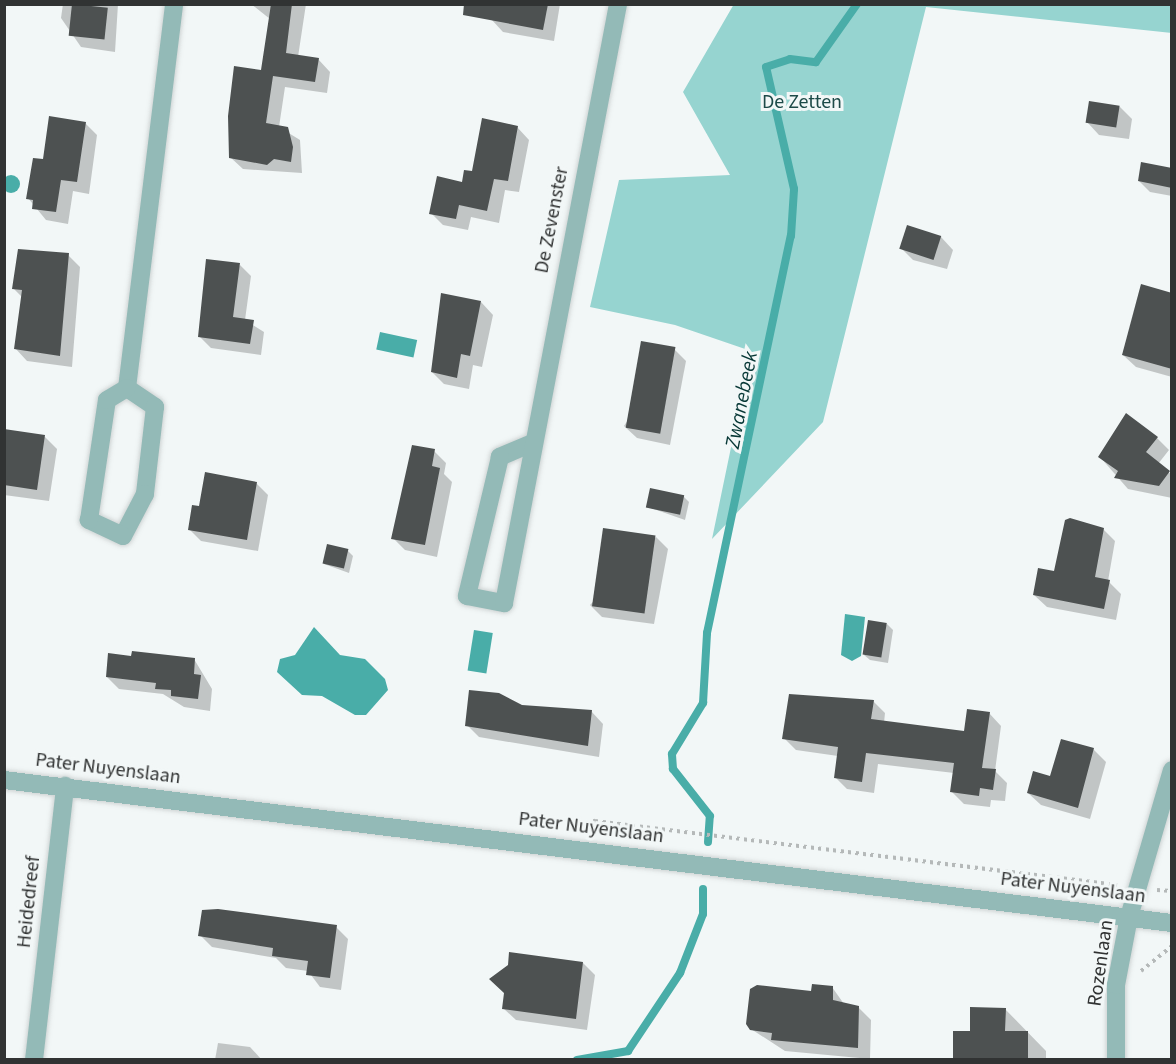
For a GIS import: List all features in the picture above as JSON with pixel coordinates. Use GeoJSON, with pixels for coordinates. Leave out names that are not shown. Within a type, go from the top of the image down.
{"type":"FeatureCollection","features":[{"type":"Feature","properties":{"kind":"street"},"geometry":{"type":"LineString","coordinates":[[127,388],[174,4]]}},
{"type":"Feature","properties":{"kind":"street","name":"De Zevenster"},"geometry":{"type":"LineString","coordinates":[[530,444],[500,457],[467,596],[504,603],[530,444],[618,4]]}},
{"type":"Feature","properties":{"kind":"street"},"geometry":{"type":"LineString","coordinates":[[127,388],[154,407],[145,494],[123,536],[89,520],[107,400],[127,388]]}},
{"type":"Feature","properties":{"kind":"street","name":"Rozenlaan"},"geometry":{"type":"LineString","coordinates":[[1116,1059],[1116,986],[1129,917],[1172,770]]}},
{"type":"Feature","properties":{"kind":"street","name":"Pater Nuyenslaan"},"geometry":{"type":"LineString","coordinates":[[4,780],[1172,923]]}},
{"type":"Feature","properties":{"kind":"street","name":"Heidedreef"},"geometry":{"type":"LineString","coordinates":[[34,1059],[65,786]]}},
{"type":"Feature","properties":{"kind":"path"},"geometry":{"type":"LineString","coordinates":[[692,833],[1172,891]]}},
{"type":"Feature","properties":{"kind":"green space","name":"De Zetten"},"geometry":{"type":"Polygon","coordinates":[[[734,4],[1171,5],[1172,33],[926,7],[823,422],[712,539],[751,351],[675,325],[590,307],[619,180],[730,175],[683,92],[734,4]]]}},
{"type":"Feature","properties":{"kind":"shaded area"},"geometry":{"type":"Polygon","coordinates":[[[11,175],[17,178],[20,184],[17,190],[11,193],[5,190],[2,184],[5,178],[11,175]]]}},
{"type":"Feature","properties":{"kind":"shaded area"},"geometry":{"type":"Polygon","coordinates":[[[380,332],[417,340],[413,358],[376,350],[380,332]]]}},
{"type":"Feature","properties":{"kind":"shaded area"},"geometry":{"type":"Polygon","coordinates":[[[845,614],[865,617],[861,656],[852,661],[841,655],[845,614]]]}},
{"type":"Feature","properties":{"kind":"shaded area"},"geometry":{"type":"Polygon","coordinates":[[[314,627],[340,655],[365,659],[385,679],[388,690],[366,715],[355,715],[322,696],[302,695],[277,672],[280,659],[295,655],[314,627]]]}},
{"type":"Feature","properties":{"kind":"shaded area"},"geometry":{"type":"Polygon","coordinates":[[[474,630],[493,633],[486,673],[468,670],[474,630]]]}},
{"type":"Feature","properties":{"kind":"building"},"geometry":{"type":"Polygon","coordinates":[[[72,4],[108,8],[104,40],[69,36],[72,4]]]}},
{"type":"Feature","properties":{"kind":"building"},"geometry":{"type":"Polygon","coordinates":[[[271,4],[292,4],[286,53],[319,58],[315,82],[273,76],[266,123],[288,127],[293,147],[291,162],[274,159],[267,165],[229,158],[228,116],[234,66],[261,70],[271,4]]]}},
{"type":"Feature","properties":{"kind":"building"},"geometry":{"type":"Polygon","coordinates":[[[464,4],[548,4],[543,30],[463,15],[464,4]]]}},
{"type":"Feature","properties":{"kind":"building"},"geometry":{"type":"Polygon","coordinates":[[[1089,101],[1120,106],[1116,128],[1086,123],[1089,101]]]}},
{"type":"Feature","properties":{"kind":"building"},"geometry":{"type":"Polygon","coordinates":[[[49,116],[86,122],[77,182],[61,180],[56,212],[32,209],[33,200],[26,199],[33,158],[43,159],[49,116]]]}},
{"type":"Feature","properties":{"kind":"building"},"geometry":{"type":"Polygon","coordinates":[[[482,118],[518,126],[508,181],[494,179],[487,211],[459,205],[456,219],[429,214],[437,176],[462,182],[464,170],[472,171],[482,118]]]}},
{"type":"Feature","properties":{"kind":"building"},"geometry":{"type":"Polygon","coordinates":[[[1141,162],[1172,168],[1172,188],[1138,181],[1141,162]]]}},
{"type":"Feature","properties":{"kind":"building"},"geometry":{"type":"Polygon","coordinates":[[[907,225],[941,236],[934,260],[899,249],[907,225]]]}},
{"type":"Feature","properties":{"kind":"building"},"geometry":{"type":"Polygon","coordinates":[[[18,249],[69,253],[60,356],[14,349],[22,290],[12,289],[18,249]]]}},
{"type":"Feature","properties":{"kind":"building"},"geometry":{"type":"Polygon","coordinates":[[[206,259],[240,263],[233,317],[254,320],[250,344],[198,337],[206,259]]]}},
{"type":"Feature","properties":{"kind":"building"},"geometry":{"type":"Polygon","coordinates":[[[1141,284],[1172,293],[1172,369],[1122,355],[1141,284]]]}},
{"type":"Feature","properties":{"kind":"building"},"geometry":{"type":"Polygon","coordinates":[[[441,293],[481,301],[470,356],[461,354],[457,378],[431,372],[441,293]]]}},
{"type":"Feature","properties":{"kind":"building"},"geometry":{"type":"Polygon","coordinates":[[[641,341],[675,347],[660,434],[626,428],[641,341]]]}},
{"type":"Feature","properties":{"kind":"building"},"geometry":{"type":"Polygon","coordinates":[[[1126,413],[1158,437],[1146,452],[1170,471],[1159,486],[1114,478],[1118,471],[1098,457],[1126,413]]]}},
{"type":"Feature","properties":{"kind":"building"},"geometry":{"type":"Polygon","coordinates":[[[4,429],[45,435],[37,490],[4,485],[4,429]]]}},
{"type":"Feature","properties":{"kind":"building"},"geometry":{"type":"Polygon","coordinates":[[[412,445],[435,449],[432,466],[440,468],[425,545],[391,539],[412,445]]]}},
{"type":"Feature","properties":{"kind":"building"},"geometry":{"type":"Polygon","coordinates":[[[205,472],[257,482],[247,540],[188,530],[192,505],[199,506],[205,472]]]}},
{"type":"Feature","properties":{"kind":"building"},"geometry":{"type":"Polygon","coordinates":[[[650,488],[684,495],[680,515],[646,508],[650,488]]]}},
{"type":"Feature","properties":{"kind":"building"},"geometry":{"type":"Polygon","coordinates":[[[1070,518],[1104,528],[1095,577],[1110,580],[1104,609],[1033,595],[1038,568],[1054,571],[1065,520],[1070,518]]]}},
{"type":"Feature","properties":{"kind":"building"},"geometry":{"type":"Polygon","coordinates":[[[603,528],[655,535],[644,614],[592,606],[603,528]]]}},
{"type":"Feature","properties":{"kind":"building"},"geometry":{"type":"Polygon","coordinates":[[[327,544],[348,549],[344,568],[323,563],[327,544]]]}},
{"type":"Feature","properties":{"kind":"building"},"geometry":{"type":"Polygon","coordinates":[[[868,620],[887,623],[881,658],[863,655],[868,620]]]}},
{"type":"Feature","properties":{"kind":"building"},"geometry":{"type":"Polygon","coordinates":[[[132,651],[195,658],[194,674],[201,675],[198,699],[171,696],[171,690],[155,689],[156,683],[106,677],[108,653],[131,656],[132,651]]]}},
{"type":"Feature","properties":{"kind":"building"},"geometry":{"type":"Polygon","coordinates":[[[469,690],[499,693],[522,705],[592,710],[588,746],[465,726],[469,690]]]}},
{"type":"Feature","properties":{"kind":"building"},"geometry":{"type":"Polygon","coordinates":[[[789,694],[874,700],[871,719],[964,731],[967,709],[990,712],[982,768],[996,769],[993,790],[980,788],[979,796],[950,792],[954,763],[866,753],[862,782],[834,778],[838,747],[782,739],[789,694]]]}},
{"type":"Feature","properties":{"kind":"building"},"geometry":{"type":"Polygon","coordinates":[[[1061,739],[1094,748],[1078,808],[1027,793],[1033,771],[1050,776],[1061,739]]]}},
{"type":"Feature","properties":{"kind":"building"},"geometry":{"type":"Polygon","coordinates":[[[218,909],[337,925],[330,978],[306,975],[308,961],[272,956],[273,948],[198,936],[202,910],[218,909]]]}},
{"type":"Feature","properties":{"kind":"building"},"geometry":{"type":"Polygon","coordinates":[[[509,952],[583,962],[576,1019],[502,1009],[504,993],[489,979],[508,965],[509,952]]]}},
{"type":"Feature","properties":{"kind":"building"},"geometry":{"type":"Polygon","coordinates":[[[812,984],[833,986],[833,1000],[859,1006],[858,1048],[771,1040],[772,1033],[750,1030],[746,1024],[750,989],[757,985],[811,991],[812,984]]]}},
{"type":"Feature","properties":{"kind":"building"},"geometry":{"type":"Polygon","coordinates":[[[970,1007],[1006,1008],[1005,1031],[1028,1031],[1028,1059],[953,1059],[953,1031],[970,1031],[970,1007]]]}},
{"type":"Feature","properties":{"kind":"waterway","name":"Zwanebeek"},"geometry":{"type":"LineString","coordinates":[[708,842],[710,816],[673,769],[672,754],[703,703],[707,633],[791,236],[794,189],[766,67],[790,59],[816,62],[857,4]]}},
{"type":"Feature","properties":{"kind":"waterway","name":"Zwanebeek"},"geometry":{"type":"LineString","coordinates":[[577,1060],[628,1051],[680,973],[703,914],[703,889]]}}]}
